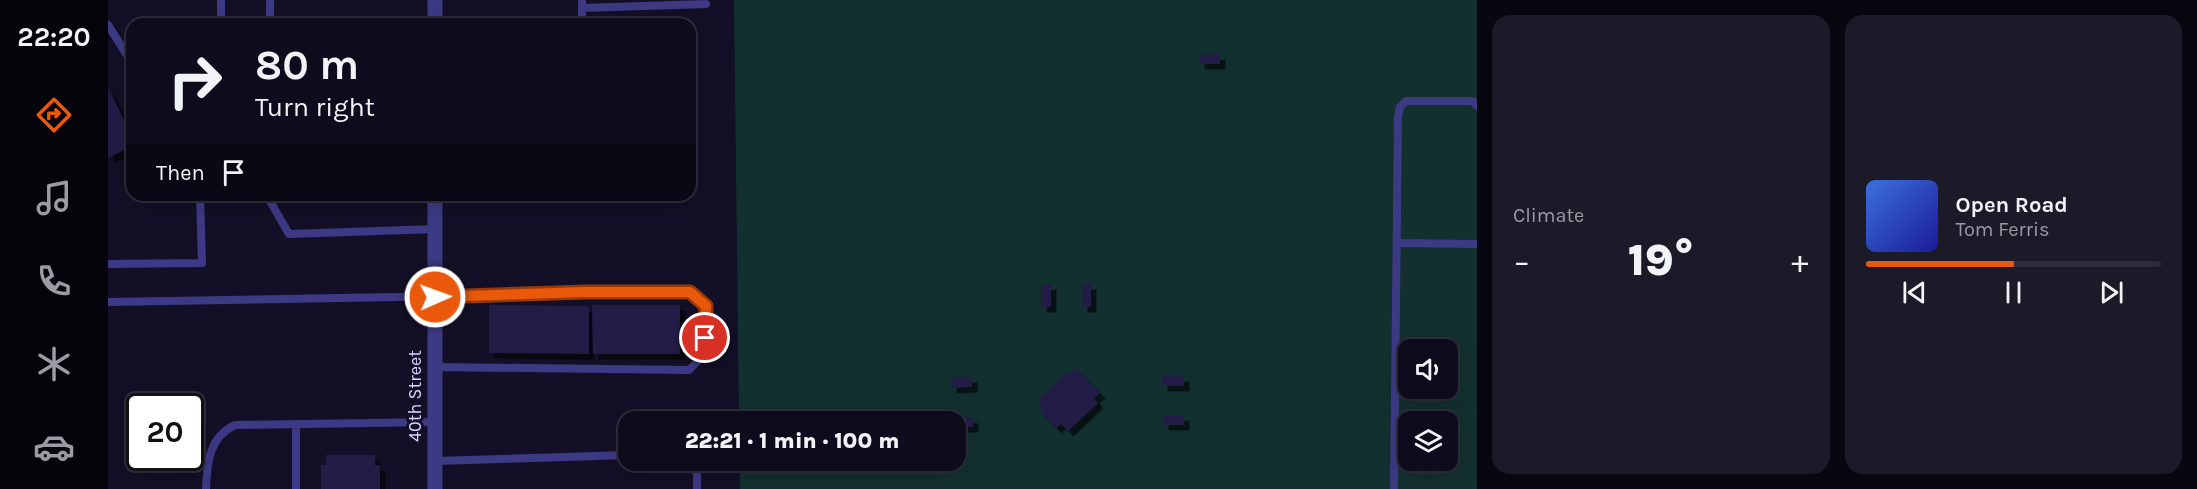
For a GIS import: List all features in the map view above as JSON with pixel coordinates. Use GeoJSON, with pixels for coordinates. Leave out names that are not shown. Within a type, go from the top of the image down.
{"type":"FeatureCollection","features":[{"type":"Feature","properties":{"kind":"street"},"geometry":{"type":"LineString","coordinates":[[435,0],[435,18]]}},
{"type":"Feature","properties":{"kind":"street","name":"40th Street"},"geometry":{"type":"LineString","coordinates":[[435,201],[435,489]]}},
{"type":"Feature","properties":{"kind":"lane"},"geometry":{"type":"LineString","coordinates":[[221,0],[221,18]]}},
{"type":"Feature","properties":{"kind":"lane"},"geometry":{"type":"LineString","coordinates":[[270,0],[270,18]]}},
{"type":"Feature","properties":{"kind":"lane"},"geometry":{"type":"LineString","coordinates":[[582,4],[706,4]]}},
{"type":"Feature","properties":{"kind":"lane"},"geometry":{"type":"LineString","coordinates":[[108,25],[126,54]]}},
{"type":"Feature","properties":{"kind":"lane"},"geometry":{"type":"LineString","coordinates":[[1394,489],[1398,117],[1400,107],[1406,101],[1473,101],[1477,106]]}},
{"type":"Feature","properties":{"kind":"lane"},"geometry":{"type":"LineString","coordinates":[[108,264],[202,263],[200,201]]}},
{"type":"Feature","properties":{"kind":"lane"},"geometry":{"type":"LineString","coordinates":[[270,201],[289,234],[435,229]]}},
{"type":"Feature","properties":{"kind":"lane"},"geometry":{"type":"LineString","coordinates":[[1397,243],[1477,244]]}},
{"type":"Feature","properties":{"kind":"lane"},"geometry":{"type":"LineString","coordinates":[[108,302],[435,297],[585,292],[690,292],[706,306],[705,354],[689,370],[434,367]]}},
{"type":"Feature","properties":{"kind":"lane"},"geometry":{"type":"LineString","coordinates":[[206,489],[207,464],[214,445],[223,431],[235,425],[435,422]]}},
{"type":"Feature","properties":{"kind":"lane"},"geometry":{"type":"LineString","coordinates":[[296,424],[296,489]]}},
{"type":"Feature","properties":{"kind":"lane"},"geometry":{"type":"LineString","coordinates":[[435,461],[618,455]]}},
{"type":"Feature","properties":{"kind":"lane"},"geometry":{"type":"LineString","coordinates":[[696,471],[697,489]]}},
{"type":"Feature","properties":{"kind":"green space"},"geometry":{"type":"Polygon","coordinates":[[[734,0],[1477,0],[1477,489],[740,489],[740,471],[966,471],[966,411],[739,411],[734,0]]]}},
{"type":"Feature","properties":{"kind":"building"},"geometry":{"type":"Polygon","coordinates":[[[1220,54],[1220,64],[1199,64],[1199,55],[1220,54]]]}},
{"type":"Feature","properties":{"kind":"building"},"geometry":{"type":"Polygon","coordinates":[[[108,88],[126,124],[126,149],[108,158],[108,88]]]}},
{"type":"Feature","properties":{"kind":"building"},"geometry":{"type":"Polygon","coordinates":[[[1051,284],[1051,307],[1041,307],[1041,285],[1051,284]]]}},
{"type":"Feature","properties":{"kind":"building"},"geometry":{"type":"Polygon","coordinates":[[[1082,284],[1091,284],[1091,307],[1082,307],[1082,284]]]}},
{"type":"Feature","properties":{"kind":"building"},"geometry":{"type":"Polygon","coordinates":[[[489,305],[589,306],[589,354],[489,353],[489,305]]]}},
{"type":"Feature","properties":{"kind":"building"},"geometry":{"type":"Polygon","coordinates":[[[592,305],[680,305],[680,354],[593,354],[592,305]]]}},
{"type":"Feature","properties":{"kind":"building"},"geometry":{"type":"Polygon","coordinates":[[[1076,368],[1100,393],[1094,398],[1098,403],[1068,431],[1061,424],[1056,428],[1039,410],[1043,406],[1038,400],[1068,372],[1070,374],[1076,368]]]}},
{"type":"Feature","properties":{"kind":"building"},"geometry":{"type":"Polygon","coordinates":[[[1162,376],[1184,376],[1184,386],[1162,386],[1162,376]]]}},
{"type":"Feature","properties":{"kind":"building"},"geometry":{"type":"Polygon","coordinates":[[[951,377],[972,377],[972,387],[951,388],[951,377]]]}},
{"type":"Feature","properties":{"kind":"building"},"geometry":{"type":"Polygon","coordinates":[[[1184,415],[1184,425],[1163,425],[1163,416],[1184,415]]]}},
{"type":"Feature","properties":{"kind":"building"},"geometry":{"type":"Polygon","coordinates":[[[966,418],[973,418],[973,427],[966,427],[966,418]]]}},
{"type":"Feature","properties":{"kind":"building"},"geometry":{"type":"Polygon","coordinates":[[[326,455],[375,455],[375,465],[380,465],[380,489],[321,489],[321,465],[326,465],[326,455]]]}},
{"type":"Feature","properties":{"kind":"route"},"geometry":{"type":"LineString","coordinates":[[435,297],[585,292],[690,292],[706,306],[705,338]]}}]}
